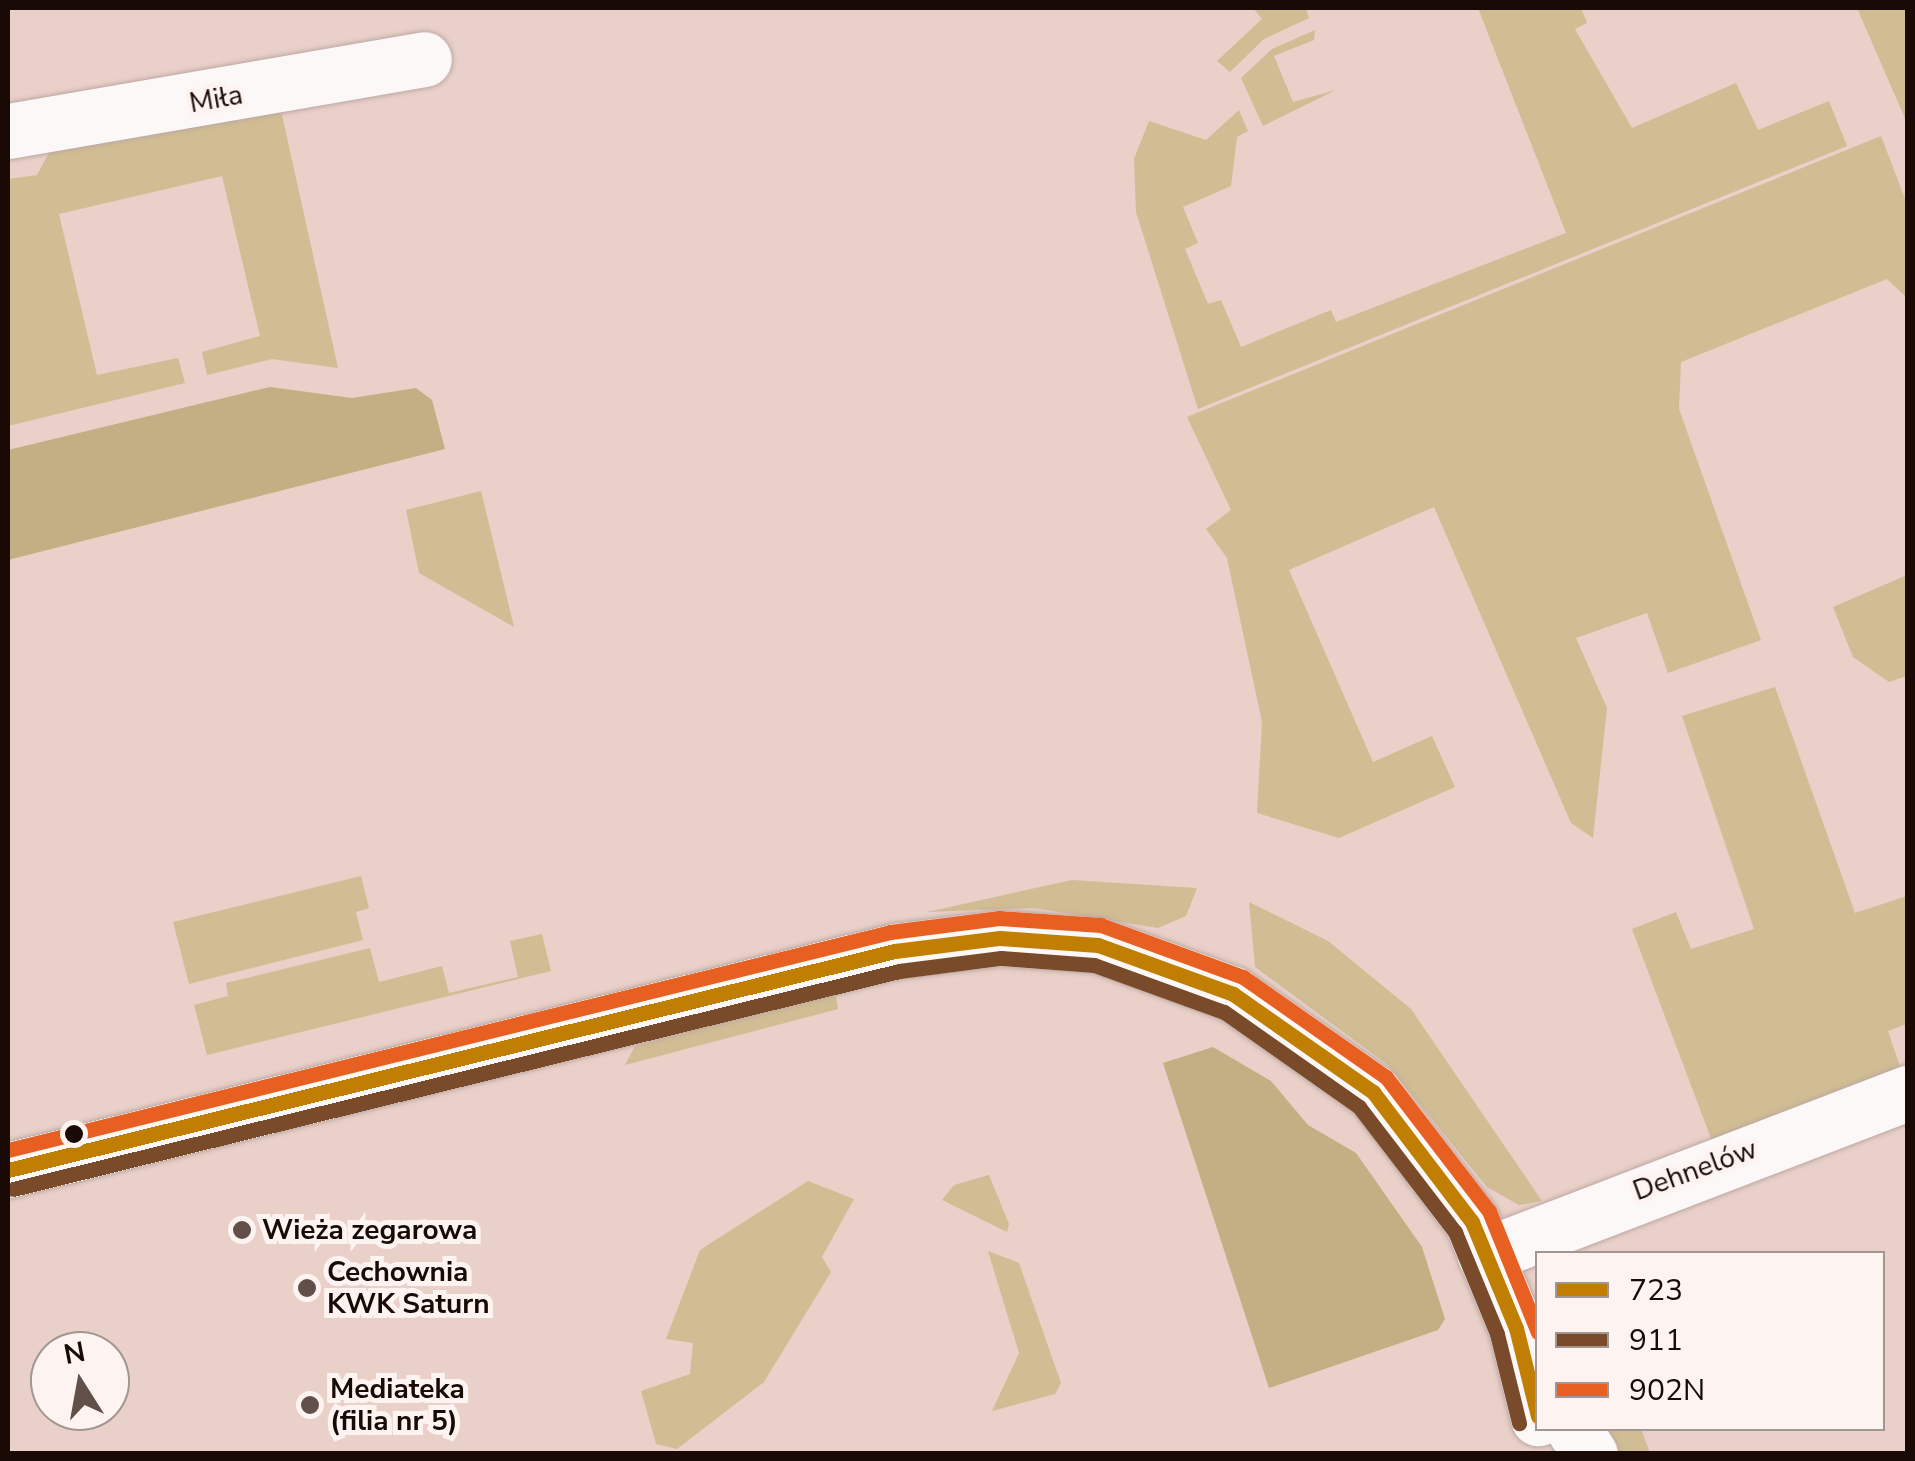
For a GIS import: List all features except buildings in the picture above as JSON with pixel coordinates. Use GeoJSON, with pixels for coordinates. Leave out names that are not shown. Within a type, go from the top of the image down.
{"type":"FeatureCollection","features":[{"type":"Feature","properties":{"kind":"street","name":"Miła"},"geometry":{"type":"LineString","coordinates":[[8,131],[424,59]]}},
{"type":"Feature","properties":{"kind":"street"},"geometry":{"type":"LineString","coordinates":[[8,1170],[895,951],[1064,940],[1198,978],[1318,1046],[1422,1148],[1485,1255],[1531,1365],[1535,1395]]}},
{"type":"Feature","properties":{"kind":"street","name":"Dehnelów"},"geometry":{"type":"LineString","coordinates":[[1485,1255],[1908,1093]]}},
{"type":"Feature","properties":{"kind":"street"},"geometry":{"type":"LineString","coordinates":[[1575,1431],[1590,1454]]}},
{"type":"Feature","properties":{"kind":"shaded area"},"geometry":{"type":"Polygon","coordinates":[[[1253,8],[1306,8],[1309,18],[1264,39],[1230,72],[1217,61],[1262,19],[1253,8]]]}},
{"type":"Feature","properties":{"kind":"shaded area"},"geometry":{"type":"Polygon","coordinates":[[[1478,8],[1581,8],[1587,23],[1575,29],[1632,128],[1736,83],[1758,130],[1829,101],[1847,146],[1198,409],[1136,212],[1134,159],[1149,121],[1206,140],[1239,110],[1248,131],[1237,137],[1231,186],[1183,207],[1198,243],[1185,249],[1208,304],[1221,300],[1241,347],[1331,310],[1336,322],[1566,233],[1478,8]]]}},
{"type":"Feature","properties":{"kind":"shaded area"},"geometry":{"type":"Polygon","coordinates":[[[1857,8],[1907,8],[1907,123],[1857,8]]]}},
{"type":"Feature","properties":{"kind":"shaded area"},"geometry":{"type":"Polygon","coordinates":[[[1315,30],[1314,40],[1274,56],[1293,102],[1336,90],[1263,126],[1241,78],[1272,49],[1315,30]]]}},
{"type":"Feature","properties":{"kind":"shaded area"},"geometry":{"type":"Polygon","coordinates":[[[280,106],[338,368],[272,359],[207,375],[202,352],[260,336],[222,176],[59,214],[97,375],[178,358],[185,383],[8,426],[8,179],[37,175],[51,149],[280,106]]]}},
{"type":"Feature","properties":{"kind":"shaded area"},"geometry":{"type":"Polygon","coordinates":[[[1881,136],[1907,204],[1907,298],[1887,279],[1681,362],[1679,409],[1761,640],[1668,673],[1647,613],[1576,638],[1607,708],[1593,838],[1571,823],[1434,507],[1289,570],[1373,762],[1432,736],[1455,787],[1339,838],[1257,813],[1262,722],[1227,558],[1206,529],[1231,510],[1187,417],[1881,136]]]}},
{"type":"Feature","properties":{"kind":"shaded area"},"geometry":{"type":"Polygon","coordinates":[[[270,387],[352,398],[416,388],[432,400],[445,449],[8,560],[8,450],[270,387]]]}},
{"type":"Feature","properties":{"kind":"shaded area"},"geometry":{"type":"Polygon","coordinates":[[[481,491],[514,627],[419,573],[406,510],[481,491]]]}},
{"type":"Feature","properties":{"kind":"shaded area"},"geometry":{"type":"Polygon","coordinates":[[[1907,575],[1907,676],[1889,682],[1853,657],[1833,607],[1907,575]]]}},
{"type":"Feature","properties":{"kind":"shaded area"},"geometry":{"type":"Polygon","coordinates":[[[1775,687],[1855,913],[1907,896],[1907,1024],[1888,1031],[1901,1070],[1712,1141],[1632,929],[1676,912],[1691,949],[1754,929],[1682,716],[1775,687]]]}},
{"type":"Feature","properties":{"kind":"shaded area"},"geometry":{"type":"Polygon","coordinates":[[[361,876],[369,908],[356,912],[363,940],[189,984],[173,922],[361,876]]]}},
{"type":"Feature","properties":{"kind":"shaded area"},"geometry":{"type":"Polygon","coordinates":[[[1072,880],[1197,888],[1186,916],[1158,928],[1034,908],[927,912],[1072,880]]]}},
{"type":"Feature","properties":{"kind":"shaded area"},"geometry":{"type":"Polygon","coordinates":[[[1249,902],[1328,941],[1411,1009],[1542,1201],[1519,1205],[1487,1187],[1388,1065],[1255,967],[1249,902]]]}},
{"type":"Feature","properties":{"kind":"shaded area"},"geometry":{"type":"Polygon","coordinates":[[[542,934],[551,971],[207,1055],[194,1005],[228,996],[226,983],[370,948],[379,982],[442,966],[449,993],[518,977],[510,941],[542,934]]]}},
{"type":"Feature","properties":{"kind":"shaded area"},"geometry":{"type":"Polygon","coordinates":[[[835,992],[838,1009],[625,1065],[635,1046],[835,992]]]}},
{"type":"Feature","properties":{"kind":"shaded area"},"geometry":{"type":"Polygon","coordinates":[[[1213,1047],[1271,1081],[1308,1125],[1356,1153],[1422,1247],[1445,1319],[1438,1330],[1269,1388],[1163,1063],[1213,1047]]]}},
{"type":"Feature","properties":{"kind":"shaded area"},"geometry":{"type":"Polygon","coordinates":[[[989,1175],[1009,1224],[1007,1232],[942,1200],[954,1185],[989,1175]]]}},
{"type":"Feature","properties":{"kind":"shaded area"},"geometry":{"type":"Polygon","coordinates":[[[808,1181],[854,1199],[822,1257],[831,1272],[764,1382],[677,1449],[656,1444],[641,1391],[690,1374],[693,1343],[666,1339],[700,1250],[808,1181]]]}},
{"type":"Feature","properties":{"kind":"shaded area"},"geometry":{"type":"Polygon","coordinates":[[[988,1251],[1019,1263],[1061,1383],[1055,1394],[992,1411],[1019,1353],[988,1251]]]}},
{"type":"Feature","properties":{"kind":"shaded area"},"geometry":{"type":"Polygon","coordinates":[[[1607,1431],[1642,1431],[1650,1453],[1619,1453],[1607,1431]]]}},
{"type":"Feature","properties":{"kind":"transit line","name":"902N"},"geometry":{"type":"LineString","coordinates":[[8,1150],[890,932],[999,918],[1101,925],[1243,977],[1386,1077],[1489,1211],[1535,1325]]}},
{"type":"Feature","properties":{"kind":"transit line","name":"723"},"geometry":{"type":"LineString","coordinates":[[8,1170],[895,951],[1000,938],[1098,945],[1233,994],[1373,1092],[1472,1222],[1516,1328],[1535,1404]]}},
{"type":"Feature","properties":{"kind":"transit line","name":"911"},"geometry":{"type":"LineString","coordinates":[[13,1189],[899,971],[1001,958],[1094,965],[1224,1012],[1359,1107],[1455,1232],[1497,1334],[1519,1423]]}},
{"type":"Feature","properties":{"kind":"place","name":"Wieża zegarowa"},"geometry":{"type":"Point","coordinates":[242,1230]}},
{"type":"Feature","properties":{"kind":"place","name":"Cechownia KWK Saturn"},"geometry":{"type":"Point","coordinates":[307,1288]}},
{"type":"Feature","properties":{"kind":"place","name":"Mediateka (filia nr 5)"},"geometry":{"type":"Point","coordinates":[310,1405]}}]}
